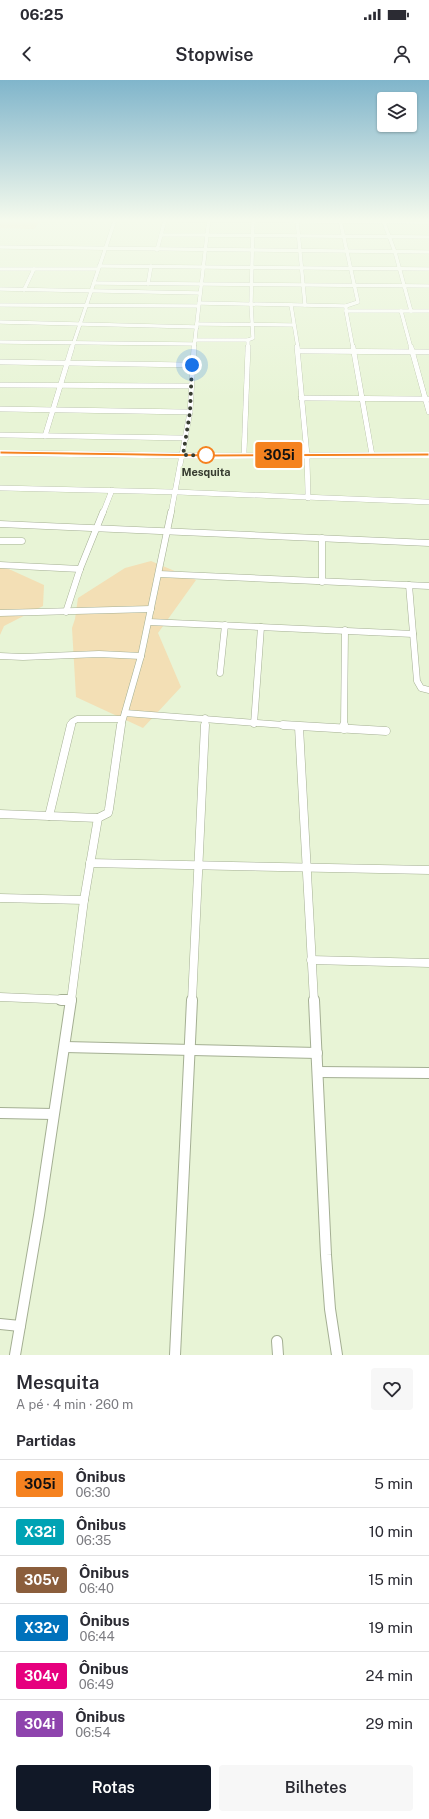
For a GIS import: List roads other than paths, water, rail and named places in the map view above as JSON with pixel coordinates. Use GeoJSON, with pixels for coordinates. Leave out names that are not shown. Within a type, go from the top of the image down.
{"type":"FeatureCollection","features":[{"type":"Feature","properties":{"kind":"street"},"geometry":{"type":"LineString","coordinates":[[24,290],[29,280]]}},
{"type":"Feature","properties":{"kind":"street"},"geometry":{"type":"LineString","coordinates":[[45,436],[95,280]]}},
{"type":"Feature","properties":{"kind":"street"},"geometry":{"type":"LineString","coordinates":[[148,284],[149,280]]}},
{"type":"Feature","properties":{"kind":"street"},"geometry":{"type":"LineString","coordinates":[[0,814],[98,818],[108,812],[124,716],[149,622],[186,438],[190,412],[192,365],[202,280]]}},
{"type":"Feature","properties":{"kind":"street"},"geometry":{"type":"LineString","coordinates":[[0,342],[195,342],[248,340],[253,338],[252,280]]}},
{"type":"Feature","properties":{"kind":"street"},"geometry":{"type":"LineString","coordinates":[[302,280],[305,305]]}},
{"type":"Feature","properties":{"kind":"street"},"geometry":{"type":"LineString","coordinates":[[346,308],[358,302],[353,280]]}},
{"type":"Feature","properties":{"kind":"street"},"geometry":{"type":"LineString","coordinates":[[403,280],[411,311]]}},
{"type":"Feature","properties":{"kind":"street"},"geometry":{"type":"LineString","coordinates":[[94,283],[429,286]]}},
{"type":"Feature","properties":{"kind":"street"},"geometry":{"type":"LineString","coordinates":[[0,289],[200,293]]}},
{"type":"Feature","properties":{"kind":"street"},"geometry":{"type":"LineString","coordinates":[[291,304],[298,351],[307,455],[308,498]]}},
{"type":"Feature","properties":{"kind":"street"},"geometry":{"type":"LineString","coordinates":[[0,305],[86,306],[291,304],[429,312]]}},
{"type":"Feature","properties":{"kind":"street"},"geometry":{"type":"LineString","coordinates":[[346,308],[372,455]]}},
{"type":"Feature","properties":{"kind":"street"},"geometry":{"type":"LineString","coordinates":[[401,311],[411,352],[427,399],[429,412]]}},
{"type":"Feature","properties":{"kind":"street"},"geometry":{"type":"LineString","coordinates":[[0,322],[197,325],[293,324]]}},
{"type":"Feature","properties":{"kind":"street"},"geometry":{"type":"LineString","coordinates":[[244,455],[248,340]]}},
{"type":"Feature","properties":{"kind":"street"},"geometry":{"type":"LineString","coordinates":[[298,351],[429,352]]}},
{"type":"Feature","properties":{"kind":"street"},"geometry":{"type":"LineString","coordinates":[[0,362],[192,365]]}},
{"type":"Feature","properties":{"kind":"street"},"geometry":{"type":"LineString","coordinates":[[0,385],[191,386]]}},
{"type":"Feature","properties":{"kind":"street"},"geometry":{"type":"LineString","coordinates":[[301,398],[427,399]]}},
{"type":"Feature","properties":{"kind":"street"},"geometry":{"type":"LineString","coordinates":[[0,409],[190,412]]}},
{"type":"Feature","properties":{"kind":"street"},"geometry":{"type":"LineString","coordinates":[[0,435],[186,438]]}},
{"type":"Feature","properties":{"kind":"street"},"geometry":{"type":"LineString","coordinates":[[0,453],[429,455]]}},
{"type":"Feature","properties":{"kind":"street"},"geometry":{"type":"LineString","coordinates":[[0,488],[176,492],[429,502]]}},
{"type":"Feature","properties":{"kind":"street"},"geometry":{"type":"LineString","coordinates":[[66,612],[80,569],[112,490]]}},
{"type":"Feature","properties":{"kind":"street"},"geometry":{"type":"LineString","coordinates":[[0,524],[429,543]]}},
{"type":"Feature","properties":{"kind":"street"},"geometry":{"type":"LineString","coordinates":[[322,538],[322,582]]}},
{"type":"Feature","properties":{"kind":"street"},"geometry":{"type":"LineString","coordinates":[[0,541],[22,541]]}},
{"type":"Feature","properties":{"kind":"street"},"geometry":{"type":"LineString","coordinates":[[0,565],[80,569]]}},
{"type":"Feature","properties":{"kind":"street"},"geometry":{"type":"LineString","coordinates":[[159,574],[429,586]]}},
{"type":"Feature","properties":{"kind":"street"},"geometry":{"type":"LineString","coordinates":[[409,585],[417,681],[421,688],[429,690]]}},
{"type":"Feature","properties":{"kind":"street"},"geometry":{"type":"LineString","coordinates":[[0,613],[66,612],[115,608],[151,609]]}},
{"type":"Feature","properties":{"kind":"street"},"geometry":{"type":"LineString","coordinates":[[149,622],[413,634]]}},
{"type":"Feature","properties":{"kind":"street"},"geometry":{"type":"LineString","coordinates":[[220,673],[225,625]]}},
{"type":"Feature","properties":{"kind":"street"},"geometry":{"type":"LineString","coordinates":[[254,724],[262,627]]}},
{"type":"Feature","properties":{"kind":"street"},"geometry":{"type":"LineString","coordinates":[[344,729],[345,630]]}},
{"type":"Feature","properties":{"kind":"street"},"geometry":{"type":"LineString","coordinates":[[0,656],[23,657],[99,654],[141,656]]}},
{"type":"Feature","properties":{"kind":"street"},"geometry":{"type":"LineString","coordinates":[[49,816],[72,722],[78,719],[124,716],[205,718],[254,724],[386,731]]}},
{"type":"Feature","properties":{"kind":"street"},"geometry":{"type":"LineString","coordinates":[[175,1355],[188,1049],[205,718]]}},
{"type":"Feature","properties":{"kind":"street"},"geometry":{"type":"LineString","coordinates":[[299,727],[318,1072],[326,1255],[330,1309],[337,1355]]}},
{"type":"Feature","properties":{"kind":"street"},"geometry":{"type":"LineString","coordinates":[[15,1355],[39,1216],[53,1114],[65,1047],[84,900],[98,818]]}},
{"type":"Feature","properties":{"kind":"street"},"geometry":{"type":"LineString","coordinates":[[90,863],[429,870]]}},
{"type":"Feature","properties":{"kind":"street"},"geometry":{"type":"LineString","coordinates":[[0,898],[84,900]]}},
{"type":"Feature","properties":{"kind":"street"},"geometry":{"type":"LineString","coordinates":[[311,960],[429,963]]}},
{"type":"Feature","properties":{"kind":"street"},"geometry":{"type":"LineString","coordinates":[[0,997],[71,1000]]}},
{"type":"Feature","properties":{"kind":"street"},"geometry":{"type":"LineString","coordinates":[[65,1047],[317,1053]]}},
{"type":"Feature","properties":{"kind":"street"},"geometry":{"type":"LineString","coordinates":[[318,1072],[429,1073]]}},
{"type":"Feature","properties":{"kind":"street"},"geometry":{"type":"LineString","coordinates":[[0,1113],[53,1114]]}},
{"type":"Feature","properties":{"kind":"street"},"geometry":{"type":"LineString","coordinates":[[0,1324],[20,1326]]}},
{"type":"Feature","properties":{"kind":"street"},"geometry":{"type":"LineString","coordinates":[[277,1341],[278,1355]]}},
{"type":"Feature","properties":{"kind":"place","name":"Mesquita"},"geometry":{"type":"Point","coordinates":[206,455]}}]}
